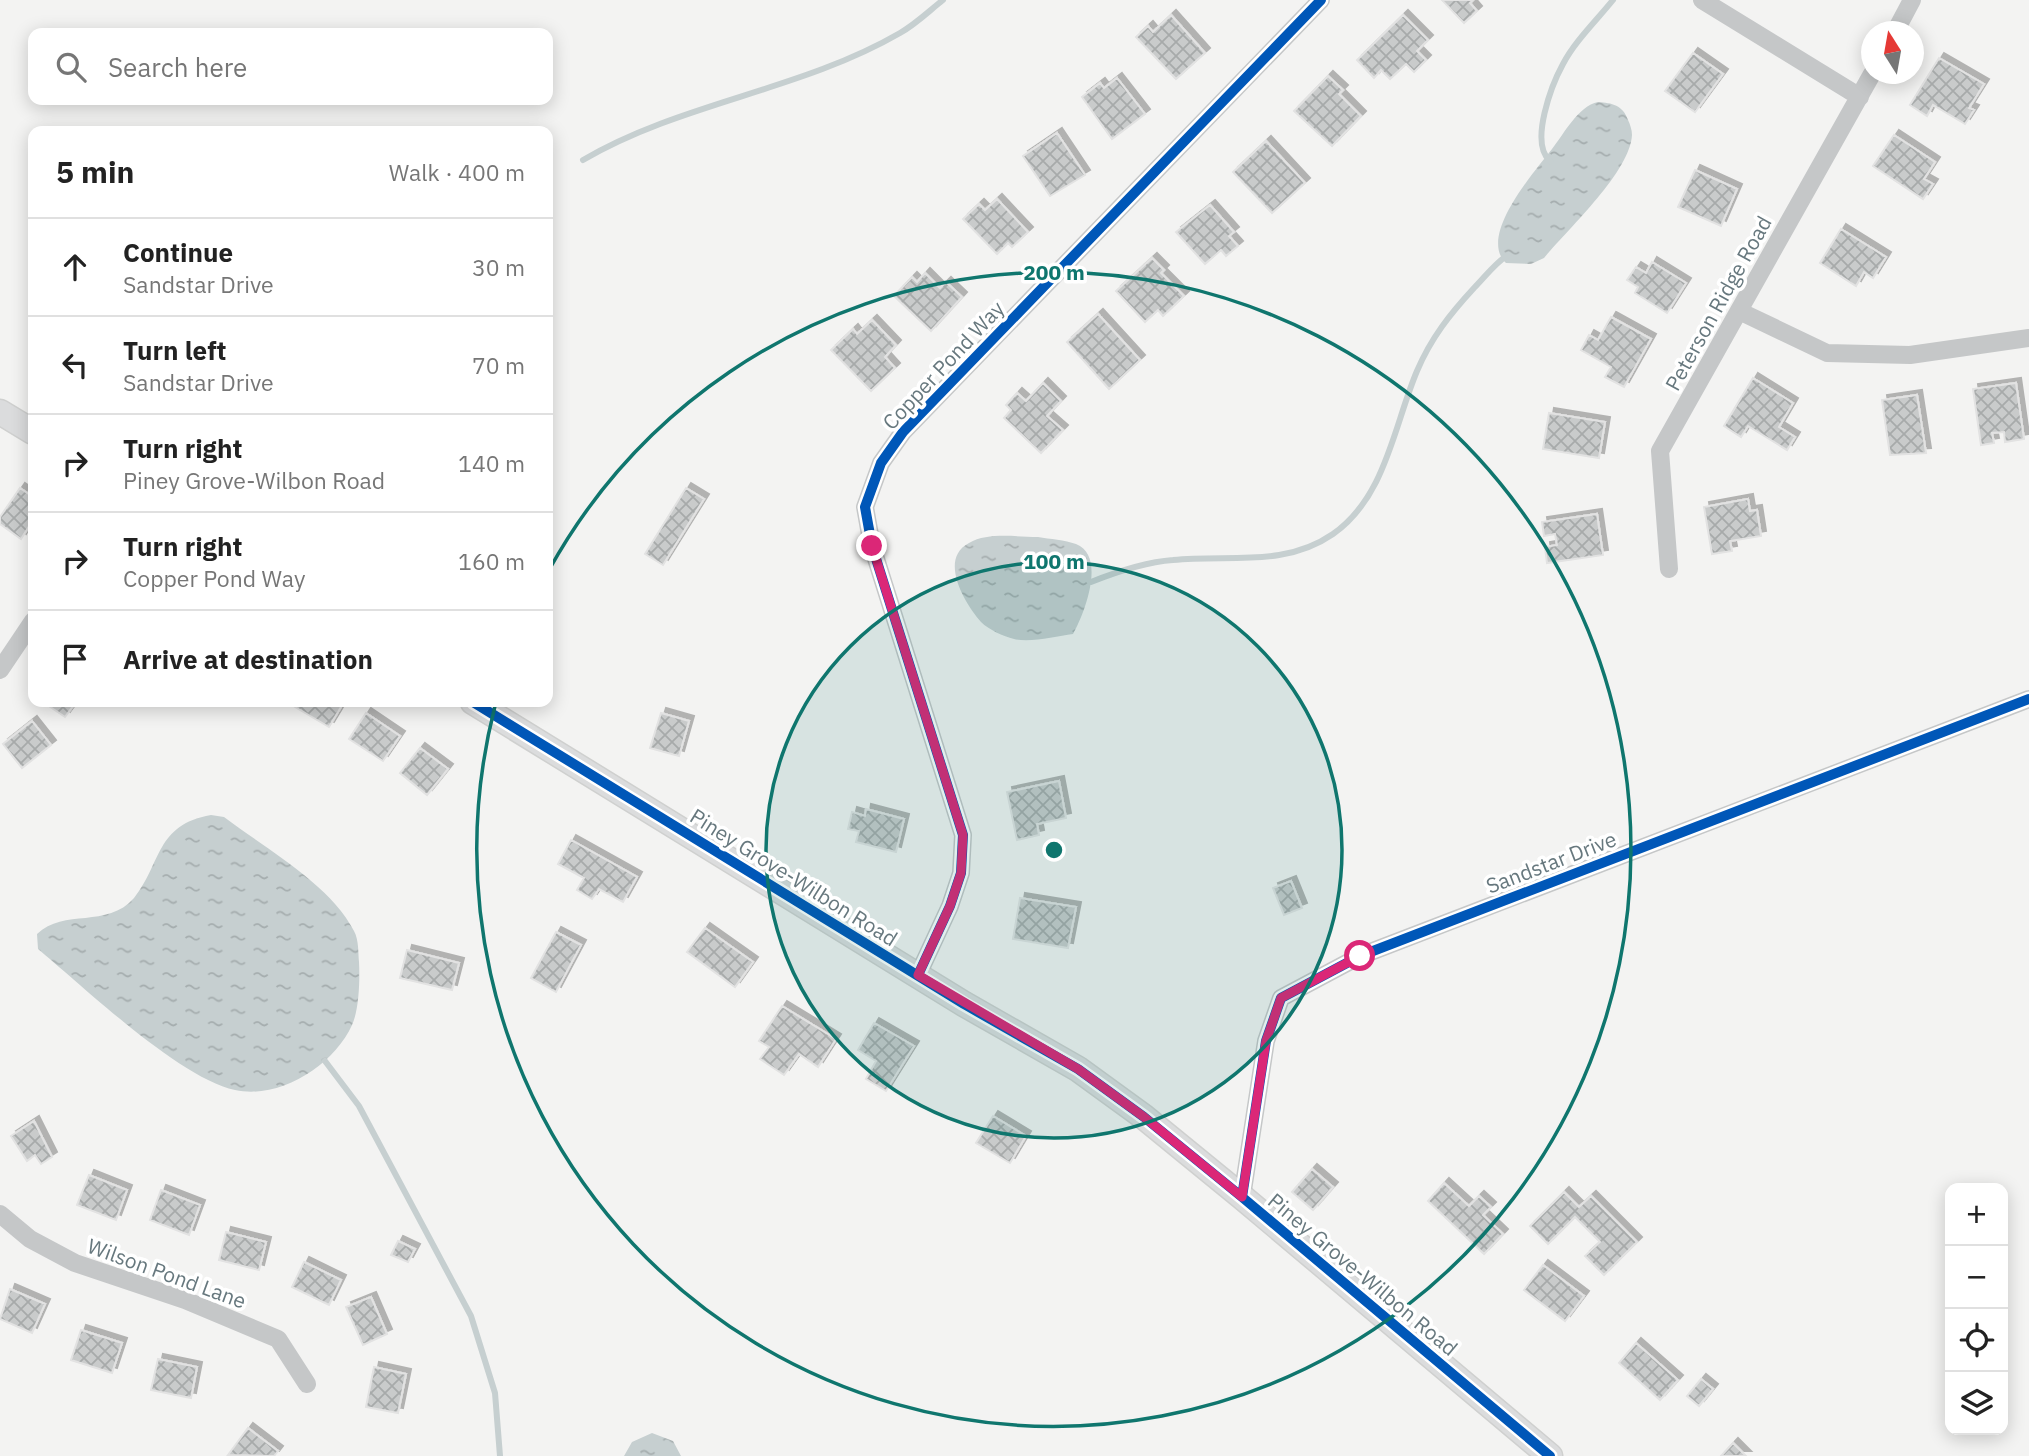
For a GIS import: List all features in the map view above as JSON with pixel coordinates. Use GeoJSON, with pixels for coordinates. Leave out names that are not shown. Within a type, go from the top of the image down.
{"type":"FeatureCollection","features":[{"type":"Feature","properties":{"kind":"street","name":"Copper Pond Way"},"geometry":{"type":"LineString","coordinates":[[918,975],[950,906],[961,873],[963,835],[872,546],[865,507],[881,463],[913,422],[1321,0]]}},
{"type":"Feature","properties":{"kind":"street"},"geometry":{"type":"LineString","coordinates":[[1702,0],[1860,97]]}},
{"type":"Feature","properties":{"kind":"street"},"geometry":{"type":"LineString","coordinates":[[1901,21],[1912,0]]}},
{"type":"Feature","properties":{"kind":"street","name":"Peterson Ridge Road"},"geometry":{"type":"LineString","coordinates":[[1669,569],[1660,451],[1867,84]]}},
{"type":"Feature","properties":{"kind":"street"},"geometry":{"type":"LineString","coordinates":[[1739,311],[1827,354],[1910,355],[2029,338]]}},
{"type":"Feature","properties":{"kind":"street"},"geometry":{"type":"LineString","coordinates":[[0,412],[28,429]]}},
{"type":"Feature","properties":{"kind":"street"},"geometry":{"type":"LineString","coordinates":[[0,670],[28,628]]}},
{"type":"Feature","properties":{"kind":"street","name":"Sandstar Drive"},"geometry":{"type":"LineString","coordinates":[[1242,1197],[1266,1041],[1281,998],[1360,956],[2029,699]]}},
{"type":"Feature","properties":{"kind":"street","name":"Piney Grove-Wilbon Road"},"geometry":{"type":"LineString","coordinates":[[481,707],[918,975],[1078,1069],[1144,1117],[1242,1197],[1550,1456]]}},
{"type":"Feature","properties":{"kind":"street","name":"Wilson Pond Lane"},"geometry":{"type":"LineString","coordinates":[[0,1214],[30,1239],[75,1263],[185,1300],[278,1339],[307,1384]]}},
{"type":"Feature","properties":{"kind":"water"},"geometry":{"type":"Polygon","coordinates":[[[1598,102],[1620,108],[1630,125],[1632,135],[1629,150],[1621,166],[1596,200],[1544,258],[1531,264],[1506,263],[1499,251],[1499,237],[1512,204],[1572,121],[1584,109],[1598,102]]]}},
{"type":"Feature","properties":{"kind":"water"},"geometry":{"type":"Polygon","coordinates":[[[985,537],[1038,537],[1076,544],[1085,551],[1092,573],[1087,600],[1073,634],[1036,640],[1014,639],[988,628],[975,614],[957,582],[956,560],[960,550],[985,537]]]}},
{"type":"Feature","properties":{"kind":"water"},"geometry":{"type":"Polygon","coordinates":[[[211,815],[224,817],[296,868],[343,914],[357,938],[358,1003],[352,1025],[344,1040],[319,1066],[304,1076],[270,1090],[235,1090],[212,1082],[187,1068],[133,1029],[38,949],[37,934],[48,926],[111,913],[123,907],[143,885],[169,836],[193,820],[211,815]]]}},
{"type":"Feature","properties":{"kind":"water"},"geometry":{"type":"Polygon","coordinates":[[[652,1433],[673,1441],[681,1456],[624,1456],[632,1442],[652,1433]]]}},
{"type":"Feature","properties":{"kind":"building"},"geometry":{"type":"Polygon","coordinates":[[[1442,0],[1473,0],[1470,3],[1477,11],[1464,23],[1442,0]]]}},
{"type":"Feature","properties":{"kind":"building"},"geometry":{"type":"Polygon","coordinates":[[[1171,15],[1205,53],[1176,79],[1136,37],[1148,26],[1153,32],[1171,15]]]}},
{"type":"Feature","properties":{"kind":"building"},"geometry":{"type":"Polygon","coordinates":[[[1403,15],[1428,40],[1417,51],[1426,60],[1414,72],[1406,64],[1390,79],[1381,70],[1374,78],[1357,60],[1403,15]]]}},
{"type":"Feature","properties":{"kind":"building"},"geometry":{"type":"Polygon","coordinates":[[[1693,53],[1723,74],[1695,112],[1665,91],[1693,53]]]}},
{"type":"Feature","properties":{"kind":"building"},"geometry":{"type":"Polygon","coordinates":[[[1939,58],[1984,84],[1969,108],[1974,110],[1965,124],[1933,105],[1927,116],[1910,105],[1939,58]]]}},
{"type":"Feature","properties":{"kind":"building"},"geometry":{"type":"Polygon","coordinates":[[[1328,76],[1343,90],[1339,94],[1361,116],[1332,146],[1294,111],[1328,76]]]}},
{"type":"Feature","properties":{"kind":"building"},"geometry":{"type":"Polygon","coordinates":[[[1117,78],[1145,114],[1112,139],[1082,97],[1100,83],[1104,88],[1117,78]]]}},
{"type":"Feature","properties":{"kind":"building"},"geometry":{"type":"Polygon","coordinates":[[[1057,133],[1085,175],[1050,196],[1023,156],[1057,133]]]}},
{"type":"Feature","properties":{"kind":"building"},"geometry":{"type":"Polygon","coordinates":[[[1894,135],[1935,162],[1924,179],[1933,184],[1923,199],[1873,166],[1894,135]]]}},
{"type":"Feature","properties":{"kind":"building"},"geometry":{"type":"Polygon","coordinates":[[[1266,141],[1305,183],[1272,213],[1233,172],[1266,141]]]}},
{"type":"Feature","properties":{"kind":"building"},"geometry":{"type":"Polygon","coordinates":[[[1695,170],[1737,189],[1721,226],[1678,207],[1695,170]]]}},
{"type":"Feature","properties":{"kind":"building"},"geometry":{"type":"Polygon","coordinates":[[[997,199],[1028,232],[1012,247],[1008,243],[997,254],[963,219],[979,204],[985,210],[997,199]]]}},
{"type":"Feature","properties":{"kind":"building"},"geometry":{"type":"Polygon","coordinates":[[[1210,205],[1234,232],[1229,236],[1238,246],[1226,256],[1221,250],[1205,264],[1176,232],[1210,205]]]}},
{"type":"Feature","properties":{"kind":"building"},"geometry":{"type":"Polygon","coordinates":[[[1841,229],[1886,257],[1873,278],[1864,272],[1856,286],[1820,263],[1841,229]]]}},
{"type":"Feature","properties":{"kind":"building"},"geometry":{"type":"Polygon","coordinates":[[[1152,258],[1164,270],[1161,273],[1184,296],[1163,316],[1158,310],[1145,322],[1116,291],[1152,258]]]}},
{"type":"Feature","properties":{"kind":"building"},"geometry":{"type":"Polygon","coordinates":[[[1652,262],[1686,283],[1667,313],[1635,293],[1638,287],[1627,280],[1636,267],[1646,273],[1652,262]]]}},
{"type":"Feature","properties":{"kind":"building"},"geometry":{"type":"Polygon","coordinates":[[[925,273],[940,288],[946,282],[962,297],[931,331],[894,296],[912,277],[917,282],[925,273]]]}},
{"type":"Feature","properties":{"kind":"building"},"geometry":{"type":"Polygon","coordinates":[[[1098,314],[1140,360],[1109,389],[1067,342],[1098,314]]]}},
{"type":"Feature","properties":{"kind":"building"},"geometry":{"type":"Polygon","coordinates":[[[1611,317],[1651,339],[1624,387],[1605,377],[1611,367],[1581,350],[1589,335],[1598,340],[1611,317]]]}},
{"type":"Feature","properties":{"kind":"building"},"geometry":{"type":"Polygon","coordinates":[[[872,320],[896,345],[885,357],[895,368],[871,391],[831,350],[853,329],[857,334],[872,320]]]}},
{"type":"Feature","properties":{"kind":"building"},"geometry":{"type":"Polygon","coordinates":[[[1753,378],[1793,403],[1779,427],[1795,437],[1787,450],[1748,426],[1741,437],[1724,426],[1753,378]]]}},
{"type":"Feature","properties":{"kind":"building"},"geometry":{"type":"Polygon","coordinates":[[[1043,383],[1061,401],[1047,416],[1063,430],[1041,453],[1004,418],[1011,410],[1006,405],[1017,393],[1026,401],[1043,383]]]}},
{"type":"Feature","properties":{"kind":"building"},"geometry":{"type":"Polygon","coordinates":[[[2016,383],[2024,439],[2005,442],[2004,432],[1992,433],[1994,443],[1981,445],[1973,389],[2016,383]]]}},
{"type":"Feature","properties":{"kind":"building"},"geometry":{"type":"Polygon","coordinates":[[[1917,395],[1926,453],[1890,455],[1882,400],[1917,395]]]}},
{"type":"Feature","properties":{"kind":"building"},"geometry":{"type":"Polygon","coordinates":[[[1549,413],[1605,422],[1599,458],[1543,449],[1549,413]]]}},
{"type":"Feature","properties":{"kind":"building"},"geometry":{"type":"Polygon","coordinates":[[[20,488],[28,494],[28,528],[21,539],[0,524],[0,517],[20,488]]]}},
{"type":"Feature","properties":{"kind":"building"},"geometry":{"type":"Polygon","coordinates":[[[686,488],[704,499],[663,565],[645,554],[686,488]]]}},
{"type":"Feature","properties":{"kind":"building"},"geometry":{"type":"Polygon","coordinates":[[[1748,499],[1750,511],[1757,510],[1761,536],[1730,541],[1732,551],[1712,554],[1704,507],[1748,499]]]}},
{"type":"Feature","properties":{"kind":"building"},"geometry":{"type":"Polygon","coordinates":[[[1597,514],[1603,555],[1547,563],[1545,547],[1557,545],[1555,534],[1544,536],[1542,522],[1597,514]]]}},
{"type":"Feature","properties":{"kind":"building"},"geometry":{"type":"Polygon","coordinates":[[[50,707],[72,707],[65,717],[50,707]]]}},
{"type":"Feature","properties":{"kind":"building"},"geometry":{"type":"Polygon","coordinates":[[[295,707],[341,707],[329,727],[295,707]]]}},
{"type":"Feature","properties":{"kind":"building"},"geometry":{"type":"Polygon","coordinates":[[[366,713],[400,736],[383,761],[349,739],[366,713]]]}},
{"type":"Feature","properties":{"kind":"building"},"geometry":{"type":"Polygon","coordinates":[[[661,713],[689,721],[679,756],[650,748],[661,713]]]}},
{"type":"Feature","properties":{"kind":"building"},"geometry":{"type":"Polygon","coordinates":[[[32,721],[51,745],[22,768],[3,744],[32,721]]]}},
{"type":"Feature","properties":{"kind":"building"},"geometry":{"type":"Polygon","coordinates":[[[420,748],[448,769],[427,795],[400,773],[420,748]]]}},
{"type":"Feature","properties":{"kind":"building"},"geometry":{"type":"Polygon","coordinates":[[[1059,781],[1066,818],[1037,824],[1039,835],[1017,840],[1007,792],[1059,781]]]}},
{"type":"Feature","properties":{"kind":"building"},"geometry":{"type":"Polygon","coordinates":[[[866,809],[904,819],[896,852],[856,842],[859,831],[848,829],[852,812],[865,816],[866,809]]]}},
{"type":"Feature","properties":{"kind":"building"},"geometry":{"type":"Polygon","coordinates":[[[571,840],[637,877],[623,902],[599,889],[592,899],[577,890],[584,878],[558,864],[571,840]]]}},
{"type":"Feature","properties":{"kind":"building"},"geometry":{"type":"Polygon","coordinates":[[[1291,881],[1302,908],[1284,915],[1273,888],[1291,881]]]}},
{"type":"Feature","properties":{"kind":"building"},"geometry":{"type":"Polygon","coordinates":[[[1020,898],[1076,907],[1068,948],[1013,939],[1020,898]]]}},
{"type":"Feature","properties":{"kind":"building"},"geometry":{"type":"Polygon","coordinates":[[[705,928],[753,962],[735,987],[687,952],[705,928]]]}},
{"type":"Feature","properties":{"kind":"building"},"geometry":{"type":"Polygon","coordinates":[[[556,932],[581,945],[556,992],[531,978],[556,932]]]}},
{"type":"Feature","properties":{"kind":"building"},"geometry":{"type":"Polygon","coordinates":[[[407,950],[459,963],[452,990],[400,978],[407,950]]]}},
{"type":"Feature","properties":{"kind":"building"},"geometry":{"type":"Polygon","coordinates":[[[782,1006],[836,1039],[818,1067],[799,1054],[784,1075],[760,1059],[769,1047],[759,1041],[782,1006]]]}},
{"type":"Feature","properties":{"kind":"building"},"geometry":{"type":"Polygon","coordinates":[[[874,1023],[914,1046],[886,1091],[866,1079],[876,1061],[858,1050],[874,1023]]]}},
{"type":"Feature","properties":{"kind":"building"},"geometry":{"type":"Polygon","coordinates":[[[993,1116],[1026,1136],[1010,1163],[976,1143],[993,1116]]]}},
{"type":"Feature","properties":{"kind":"building"},"geometry":{"type":"Polygon","coordinates":[[[34,1121],[52,1157],[41,1164],[35,1155],[27,1161],[11,1136],[34,1121]]]}},
{"type":"Feature","properties":{"kind":"building"},"geometry":{"type":"Polygon","coordinates":[[[1312,1169],[1333,1187],[1313,1210],[1292,1192],[1312,1169]]]}},
{"type":"Feature","properties":{"kind":"building"},"geometry":{"type":"Polygon","coordinates":[[[89,1175],[127,1190],[116,1220],[77,1205],[89,1175]]]}},
{"type":"Feature","properties":{"kind":"building"},"geometry":{"type":"Polygon","coordinates":[[[1444,1183],[1469,1206],[1479,1196],[1491,1207],[1483,1215],[1503,1234],[1484,1254],[1428,1201],[1444,1183]]]}},
{"type":"Feature","properties":{"kind":"building"},"geometry":{"type":"Polygon","coordinates":[[[161,1190],[200,1205],[189,1235],[150,1220],[161,1190]]]}},
{"type":"Feature","properties":{"kind":"building"},"geometry":{"type":"Polygon","coordinates":[[[1564,1192],[1579,1207],[1591,1196],[1637,1242],[1604,1275],[1585,1256],[1600,1242],[1575,1217],[1548,1244],[1530,1226],[1564,1192]]]}},
{"type":"Feature","properties":{"kind":"building"},"geometry":{"type":"Polygon","coordinates":[[[226,1232],[266,1242],[259,1270],[219,1260],[226,1232]]]}},
{"type":"Feature","properties":{"kind":"building"},"geometry":{"type":"Polygon","coordinates":[[[398,1241],[415,1249],[408,1262],[391,1255],[398,1241]]]}},
{"type":"Feature","properties":{"kind":"building"},"geometry":{"type":"Polygon","coordinates":[[[304,1262],[341,1280],[329,1305],[292,1287],[304,1262]]]}},
{"type":"Feature","properties":{"kind":"building"},"geometry":{"type":"Polygon","coordinates":[[[1543,1265],[1584,1296],[1565,1321],[1524,1290],[1543,1265]]]}},
{"type":"Feature","properties":{"kind":"building"},"geometry":{"type":"Polygon","coordinates":[[[10,1289],[45,1304],[32,1333],[0,1319],[10,1289]]]}},
{"type":"Feature","properties":{"kind":"building"},"geometry":{"type":"Polygon","coordinates":[[[371,1297],[387,1334],[363,1345],[346,1307],[371,1297]]]}},
{"type":"Feature","properties":{"kind":"building"},"geometry":{"type":"Polygon","coordinates":[[[81,1330],[122,1343],[112,1373],[71,1360],[81,1330]]]}},
{"type":"Feature","properties":{"kind":"building"},"geometry":{"type":"Polygon","coordinates":[[[1636,1343],[1678,1380],[1660,1400],[1619,1363],[1636,1343]]]}},
{"type":"Feature","properties":{"kind":"building"},"geometry":{"type":"Polygon","coordinates":[[[158,1359],[197,1367],[191,1398],[151,1390],[158,1359]]]}},
{"type":"Feature","properties":{"kind":"building"},"geometry":{"type":"Polygon","coordinates":[[[374,1367],[406,1374],[398,1413],[366,1407],[374,1367]]]}},
{"type":"Feature","properties":{"kind":"building"},"geometry":{"type":"Polygon","coordinates":[[[1701,1379],[1713,1389],[1699,1406],[1687,1396],[1701,1379]]]}},
{"type":"Feature","properties":{"kind":"building"},"geometry":{"type":"Polygon","coordinates":[[[248,1428],[278,1451],[274,1456],[228,1455],[248,1428]]]}},
{"type":"Feature","properties":{"kind":"building"},"geometry":{"type":"Polygon","coordinates":[[[1733,1443],[1746,1456],[1721,1456],[1733,1443]]]}},
{"type":"Feature","properties":{"kind":"waterway"},"geometry":{"type":"LineString","coordinates":[[583,160],[660,124],[862,53],[917,22],[943,0]]}},
{"type":"Feature","properties":{"kind":"waterway"},"geometry":{"type":"LineString","coordinates":[[1550,161],[1544,152],[1542,128],[1553,85],[1574,47],[1613,0]]}},
{"type":"Feature","properties":{"kind":"waterway"},"geometry":{"type":"LineString","coordinates":[[1091,582],[1131,568],[1163,561],[1276,556],[1314,545],[1333,534],[1351,519],[1377,480],[1417,371],[1435,337],[1465,298],[1494,266],[1508,255]]}},
{"type":"Feature","properties":{"kind":"waterway"},"geometry":{"type":"LineString","coordinates":[[325,1061],[359,1106],[471,1316],[495,1393],[500,1456]]}},
{"type":"Feature","properties":{"kind":"cycle path"},"geometry":{"type":"LineString","coordinates":[[918,975],[950,906],[961,873],[963,835],[872,546],[865,507],[881,463],[903,432],[1321,0]]}},
{"type":"Feature","properties":{"kind":"cycle path"},"geometry":{"type":"LineString","coordinates":[[1242,1197],[1266,1041],[1281,998],[1360,956],[2029,699]]}},
{"type":"Feature","properties":{"kind":"cycle path"},"geometry":{"type":"LineString","coordinates":[[481,707],[964,1004],[1078,1069],[1144,1117],[1242,1197],[1550,1456]]}},
{"type":"Feature","properties":{"kind":"route"},"geometry":{"type":"LineString","coordinates":[[872,546],[963,835],[961,873],[950,906],[918,975],[1078,1069],[1144,1117],[1242,1197],[1266,1041],[1281,998],[1360,956]]}}]}
